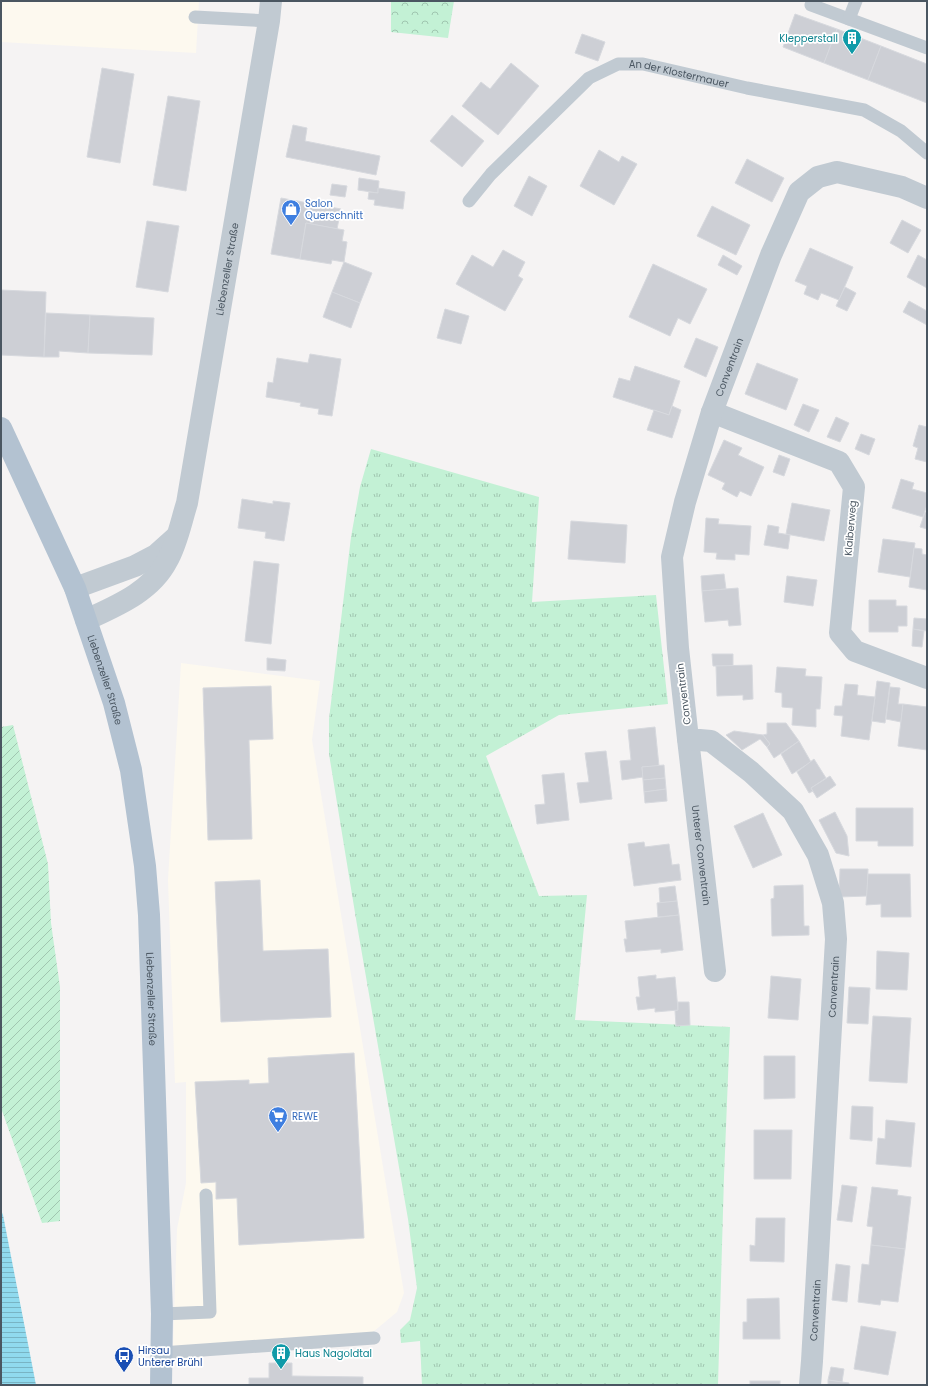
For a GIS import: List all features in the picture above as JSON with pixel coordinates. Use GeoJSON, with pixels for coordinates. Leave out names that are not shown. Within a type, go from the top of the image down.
{"type":"FeatureCollection","features":[{"type":"Feature","properties":{"kind":"main road","name":"Liebenzeller Straße"},"geometry":{"type":"LineString","coordinates":[[1,428],[75,588],[114,703],[131,770],[145,866],[151,971],[162,1314],[161,1385]]}},
{"type":"Feature","properties":{"kind":"street","name":"Liebenzeller Straße"},"geometry":{"type":"LineString","coordinates":[[86,620],[120,605],[151,583],[167,562],[187,503],[270,11]]}},
{"type":"Feature","properties":{"kind":"street","name":"Conventrain"},"geometry":{"type":"LineString","coordinates":[[810,1385],[836,939],[833,903],[818,855],[793,811],[750,772],[711,740],[688,738],[678,648],[672,557],[685,502],[712,412],[771,255],[799,192],[818,177],[837,172],[902,187],[927,198]]}},
{"type":"Feature","properties":{"kind":"street","name":"Klaiberweg"},"geometry":{"type":"LineString","coordinates":[[712,412],[839,462],[854,487],[840,633],[855,651],[927,678]]}},
{"type":"Feature","properties":{"kind":"street"},"geometry":{"type":"LineString","coordinates":[[75,588],[135,566],[156,555],[177,536]]}},
{"type":"Feature","properties":{"kind":"street","name":"Unterer Conventrain"},"geometry":{"type":"LineString","coordinates":[[688,738],[715,971]]}},
{"type":"Feature","properties":{"kind":"lane"},"geometry":{"type":"LineString","coordinates":[[849,19],[856,1]]}},
{"type":"Feature","properties":{"kind":"lane"},"geometry":{"type":"LineString","coordinates":[[811,4],[927,48]]}},
{"type":"Feature","properties":{"kind":"lane"},"geometry":{"type":"LineString","coordinates":[[195,17],[270,11]]}},
{"type":"Feature","properties":{"kind":"lane","name":"An der Klostermauer"},"geometry":{"type":"LineString","coordinates":[[468,201],[491,174],[589,78],[618,64],[643,64],[748,88],[864,110],[901,130],[927,153]]}},
{"type":"Feature","properties":{"kind":"lane"},"geometry":{"type":"LineString","coordinates":[[162,1314],[210,1312],[206,1195]]}},
{"type":"Feature","properties":{"kind":"lane"},"geometry":{"type":"LineString","coordinates":[[162,1353],[374,1338]]}},
{"type":"Feature","properties":{"kind":"shaded area"},"geometry":{"type":"Polygon","coordinates":[[[1,1],[199,1],[196,53],[1,42],[1,1]]]}},
{"type":"Feature","properties":{"kind":"shaded area"},"geometry":{"type":"Polygon","coordinates":[[[181,663],[320,681],[312,740],[404,1293],[397,1312],[373,1332],[173,1347],[177,1229],[186,1183],[186,1082],[175,1083],[168,880],[181,663]]]}},
{"type":"Feature","properties":{"kind":"green space"},"geometry":{"type":"Polygon","coordinates":[[[391,1],[454,1],[448,38],[391,32],[391,1]]]}},
{"type":"Feature","properties":{"kind":"green space"},"geometry":{"type":"Polygon","coordinates":[[[371,449],[539,497],[532,602],[656,595],[668,704],[559,715],[486,756],[539,896],[587,895],[575,1020],[730,1027],[718,1385],[422,1385],[420,1341],[401,1343],[400,1330],[410,1320],[417,1288],[408,1219],[329,754],[329,719],[351,537],[360,487],[371,449]]]}},
{"type":"Feature","properties":{"kind":"green space"},"geometry":{"type":"Polygon","coordinates":[[[13,725],[48,864],[51,923],[60,987],[60,1221],[42,1223],[1,1108],[1,727],[13,725]]]}},
{"type":"Feature","properties":{"kind":"water"},"geometry":{"type":"Polygon","coordinates":[[[1,1210],[3,1215],[36,1385],[1,1385],[1,1210]]]}},
{"type":"Feature","properties":{"kind":"building"},"geometry":{"type":"Polygon","coordinates":[[[795,14],[837,29],[824,63],[783,47],[795,14]]]}},
{"type":"Feature","properties":{"kind":"building","name":"Klepperstall"},"geometry":{"type":"Polygon","coordinates":[[[837,29],[881,46],[868,80],[824,63],[837,29]]]}},
{"type":"Feature","properties":{"kind":"building"},"geometry":{"type":"Polygon","coordinates":[[[582,34],[605,42],[598,61],[575,53],[582,34]]]}},
{"type":"Feature","properties":{"kind":"building"},"geometry":{"type":"Polygon","coordinates":[[[881,46],[927,64],[927,103],[868,80],[881,46]]]}},
{"type":"Feature","properties":{"kind":"building"},"geometry":{"type":"Polygon","coordinates":[[[511,63],[539,86],[498,135],[462,106],[481,82],[490,89],[511,63]]]}},
{"type":"Feature","properties":{"kind":"building"},"geometry":{"type":"Polygon","coordinates":[[[102,68],[134,74],[120,163],[87,157],[102,68]]]}},
{"type":"Feature","properties":{"kind":"building"},"geometry":{"type":"Polygon","coordinates":[[[168,96],[200,101],[186,191],[153,185],[168,96]]]}},
{"type":"Feature","properties":{"kind":"building"},"geometry":{"type":"Polygon","coordinates":[[[452,115],[484,141],[462,167],[430,141],[452,115]]]}},
{"type":"Feature","properties":{"kind":"building"},"geometry":{"type":"Polygon","coordinates":[[[293,125],[307,128],[305,141],[380,156],[376,175],[286,157],[293,125]]]}},
{"type":"Feature","properties":{"kind":"building"},"geometry":{"type":"Polygon","coordinates":[[[599,150],[619,162],[622,156],[637,164],[614,205],[580,186],[599,150]]]}},
{"type":"Feature","properties":{"kind":"building"},"geometry":{"type":"Polygon","coordinates":[[[747,159],[784,178],[772,202],[735,183],[747,159]]]}},
{"type":"Feature","properties":{"kind":"building"},"geometry":{"type":"Polygon","coordinates":[[[529,176],[547,186],[532,216],[514,206],[529,176]]]}},
{"type":"Feature","properties":{"kind":"building"},"geometry":{"type":"Polygon","coordinates":[[[359,178],[379,181],[378,193],[358,190],[359,178]]]}},
{"type":"Feature","properties":{"kind":"building"},"geometry":{"type":"Polygon","coordinates":[[[332,184],[347,186],[345,197],[330,195],[332,184]]]}},
{"type":"Feature","properties":{"kind":"building"},"geometry":{"type":"Polygon","coordinates":[[[378,188],[405,192],[403,209],[374,205],[375,200],[368,199],[369,192],[378,193],[378,188]]]}},
{"type":"Feature","properties":{"kind":"building","name":"Salon Querschnitt"},"geometry":{"type":"Polygon","coordinates":[[[281,198],[341,209],[337,229],[306,223],[300,259],[271,254],[281,198]]]}},
{"type":"Feature","properties":{"kind":"building"},"geometry":{"type":"Polygon","coordinates":[[[712,206],[750,225],[736,255],[697,236],[712,206]]]}},
{"type":"Feature","properties":{"kind":"building"},"geometry":{"type":"Polygon","coordinates":[[[902,220],[921,230],[908,253],[890,243],[902,220]]]}},
{"type":"Feature","properties":{"kind":"building"},"geometry":{"type":"Polygon","coordinates":[[[147,221],[179,226],[168,292],[136,287],[147,221]]]}},
{"type":"Feature","properties":{"kind":"building"},"geometry":{"type":"Polygon","coordinates":[[[306,223],[344,230],[342,241],[347,242],[344,262],[332,260],[331,264],[300,259],[306,223]]]}},
{"type":"Feature","properties":{"kind":"building"},"geometry":{"type":"Polygon","coordinates":[[[810,248],[853,267],[839,300],[821,293],[818,300],[804,294],[807,286],[795,281],[810,248]]]}},
{"type":"Feature","properties":{"kind":"building"},"geometry":{"type":"Polygon","coordinates":[[[503,250],[525,262],[518,276],[523,279],[505,311],[456,284],[472,255],[493,267],[503,250]]]}},
{"type":"Feature","properties":{"kind":"building"},"geometry":{"type":"Polygon","coordinates":[[[723,255],[742,266],[737,275],[718,265],[723,255]]]}},
{"type":"Feature","properties":{"kind":"building"},"geometry":{"type":"Polygon","coordinates":[[[918,255],[927,260],[927,288],[907,277],[918,255]]]}},
{"type":"Feature","properties":{"kind":"building"},"geometry":{"type":"Polygon","coordinates":[[[344,262],[372,273],[360,303],[332,292],[344,262]]]}},
{"type":"Feature","properties":{"kind":"building"},"geometry":{"type":"Polygon","coordinates":[[[653,264],[707,289],[690,324],[678,318],[670,336],[629,317],[653,264]]]}},
{"type":"Feature","properties":{"kind":"building"},"geometry":{"type":"Polygon","coordinates":[[[845,287],[856,293],[847,311],[836,306],[845,287]]]}},
{"type":"Feature","properties":{"kind":"building"},"geometry":{"type":"Polygon","coordinates":[[[1,290],[46,292],[44,357],[1,355],[1,290]]]}},
{"type":"Feature","properties":{"kind":"building"},"geometry":{"type":"Polygon","coordinates":[[[332,292],[360,303],[351,328],[323,317],[332,292]]]}},
{"type":"Feature","properties":{"kind":"building"},"geometry":{"type":"Polygon","coordinates":[[[909,301],[927,311],[927,325],[903,312],[909,301]]]}},
{"type":"Feature","properties":{"kind":"building"},"geometry":{"type":"Polygon","coordinates":[[[445,309],[469,316],[461,344],[437,338],[445,309]]]}},
{"type":"Feature","properties":{"kind":"building"},"geometry":{"type":"Polygon","coordinates":[[[46,313],[90,315],[88,353],[59,351],[59,357],[44,357],[46,313]]]}},
{"type":"Feature","properties":{"kind":"building"},"geometry":{"type":"Polygon","coordinates":[[[90,315],[154,318],[152,355],[88,353],[90,315]]]}},
{"type":"Feature","properties":{"kind":"building"},"geometry":{"type":"Polygon","coordinates":[[[696,338],[718,347],[706,377],[684,367],[696,338]]]}},
{"type":"Feature","properties":{"kind":"building"},"geometry":{"type":"Polygon","coordinates":[[[310,354],[341,359],[332,416],[318,414],[319,409],[300,406],[301,403],[266,397],[268,382],[273,383],[277,358],[308,363],[310,354]]]}},
{"type":"Feature","properties":{"kind":"building"},"geometry":{"type":"Polygon","coordinates":[[[757,363],[798,379],[786,410],[745,394],[757,363]]]}},
{"type":"Feature","properties":{"kind":"building"},"geometry":{"type":"Polygon","coordinates":[[[635,366],[680,381],[669,415],[613,397],[619,378],[630,381],[635,366]]]}},
{"type":"Feature","properties":{"kind":"building"},"geometry":{"type":"Polygon","coordinates":[[[803,404],[819,410],[809,432],[794,425],[803,404]]]}},
{"type":"Feature","properties":{"kind":"building"},"geometry":{"type":"Polygon","coordinates":[[[672,406],[681,410],[672,438],[647,430],[654,410],[669,415],[672,406]]]}},
{"type":"Feature","properties":{"kind":"building"},"geometry":{"type":"Polygon","coordinates":[[[836,417],[849,423],[840,442],[827,437],[836,417]]]}},
{"type":"Feature","properties":{"kind":"building"},"geometry":{"type":"Polygon","coordinates":[[[919,425],[927,427],[927,462],[915,459],[918,448],[913,446],[919,425]]]}},
{"type":"Feature","properties":{"kind":"building"},"geometry":{"type":"Polygon","coordinates":[[[861,434],[875,439],[869,455],[855,449],[861,434]]]}},
{"type":"Feature","properties":{"kind":"building"},"geometry":{"type":"Polygon","coordinates":[[[724,440],[742,448],[738,455],[764,467],[751,496],[740,491],[737,497],[722,489],[725,483],[708,475],[724,440]]]}},
{"type":"Feature","properties":{"kind":"building"},"geometry":{"type":"Polygon","coordinates":[[[779,455],[790,459],[784,476],[773,472],[779,455]]]}},
{"type":"Feature","properties":{"kind":"building"},"geometry":{"type":"Polygon","coordinates":[[[901,479],[914,483],[912,489],[927,493],[927,505],[923,517],[892,508],[901,479]]]}},
{"type":"Feature","properties":{"kind":"building"},"geometry":{"type":"Polygon","coordinates":[[[242,499],[273,504],[273,501],[290,503],[284,541],[265,538],[266,532],[238,528],[242,499]]]}},
{"type":"Feature","properties":{"kind":"building"},"geometry":{"type":"Polygon","coordinates":[[[792,503],[830,510],[824,541],[786,534],[792,503]]]}},
{"type":"Feature","properties":{"kind":"building"},"geometry":{"type":"Polygon","coordinates":[[[925,512],[927,513],[927,529],[920,527],[925,512]]]}},
{"type":"Feature","properties":{"kind":"building"},"geometry":{"type":"Polygon","coordinates":[[[706,518],[719,519],[718,524],[751,526],[749,555],[735,554],[735,560],[716,559],[717,553],[704,552],[706,518]]]}},
{"type":"Feature","properties":{"kind":"building"},"geometry":{"type":"Polygon","coordinates":[[[571,521],[627,525],[625,563],[568,559],[571,521]]]}},
{"type":"Feature","properties":{"kind":"building"},"geometry":{"type":"Polygon","coordinates":[[[768,525],[779,527],[778,533],[790,535],[788,549],[764,545],[768,525]]]}},
{"type":"Feature","properties":{"kind":"building"},"geometry":{"type":"Polygon","coordinates":[[[883,539],[915,543],[910,577],[878,572],[883,539]]]}},
{"type":"Feature","properties":{"kind":"building"},"geometry":{"type":"Polygon","coordinates":[[[914,548],[922,549],[922,554],[927,555],[927,590],[909,587],[914,548]]]}},
{"type":"Feature","properties":{"kind":"building"},"geometry":{"type":"Polygon","coordinates":[[[254,561],[279,564],[271,644],[245,641],[254,561]]]}},
{"type":"Feature","properties":{"kind":"building"},"geometry":{"type":"Polygon","coordinates":[[[724,574],[726,589],[702,591],[701,576],[724,574]]]}},
{"type":"Feature","properties":{"kind":"building"},"geometry":{"type":"Polygon","coordinates":[[[787,576],[817,580],[813,606],[784,602],[787,576]]]}},
{"type":"Feature","properties":{"kind":"building"},"geometry":{"type":"Polygon","coordinates":[[[738,588],[741,625],[729,626],[728,620],[705,622],[702,591],[738,588]]]}},
{"type":"Feature","properties":{"kind":"building"},"geometry":{"type":"Polygon","coordinates":[[[869,600],[896,600],[896,606],[907,606],[907,626],[898,626],[898,632],[869,632],[869,600]]]}},
{"type":"Feature","properties":{"kind":"building"},"geometry":{"type":"Polygon","coordinates":[[[914,618],[927,619],[927,631],[913,629],[914,618]]]}},
{"type":"Feature","properties":{"kind":"building"},"geometry":{"type":"Polygon","coordinates":[[[913,629],[924,631],[922,647],[912,646],[913,629]]]}},
{"type":"Feature","properties":{"kind":"building"},"geometry":{"type":"Polygon","coordinates":[[[712,654],[733,654],[733,666],[713,666],[712,654]]]}},
{"type":"Feature","properties":{"kind":"building"},"geometry":{"type":"Polygon","coordinates":[[[267,658],[286,660],[285,671],[267,670],[267,658]]]}},
{"type":"Feature","properties":{"kind":"building"},"geometry":{"type":"Polygon","coordinates":[[[752,665],[753,699],[743,700],[743,695],[717,696],[716,666],[752,665]]]}},
{"type":"Feature","properties":{"kind":"building"},"geometry":{"type":"Polygon","coordinates":[[[777,667],[806,669],[805,676],[822,677],[820,709],[816,709],[816,727],[792,725],[793,708],[782,707],[782,693],[775,692],[777,667]]]}},
{"type":"Feature","properties":{"kind":"building"},"geometry":{"type":"Polygon","coordinates":[[[877,681],[890,683],[885,723],[872,721],[877,681]]]}},
{"type":"Feature","properties":{"kind":"building"},"geometry":{"type":"Polygon","coordinates":[[[845,684],[858,685],[857,695],[875,697],[869,740],[841,736],[843,716],[834,715],[835,706],[842,706],[845,684]]]}},
{"type":"Feature","properties":{"kind":"building"},"geometry":{"type":"Polygon","coordinates":[[[271,686],[273,739],[249,740],[252,839],[208,840],[203,688],[271,686]]]}},
{"type":"Feature","properties":{"kind":"building"},"geometry":{"type":"Polygon","coordinates":[[[890,687],[900,688],[898,704],[903,704],[901,722],[886,719],[890,687]]]}},
{"type":"Feature","properties":{"kind":"building"},"geometry":{"type":"Polygon","coordinates":[[[903,704],[927,707],[927,750],[898,746],[903,704]]]}},
{"type":"Feature","properties":{"kind":"building"},"geometry":{"type":"Polygon","coordinates":[[[767,723],[786,723],[799,741],[774,758],[767,747],[770,744],[763,735],[767,734],[767,723]]]}},
{"type":"Feature","properties":{"kind":"building"},"geometry":{"type":"Polygon","coordinates":[[[655,727],[659,766],[642,767],[643,777],[622,780],[620,761],[631,760],[628,730],[655,727]]]}},
{"type":"Feature","properties":{"kind":"building"},"geometry":{"type":"Polygon","coordinates":[[[734,731],[763,735],[770,744],[767,747],[760,739],[742,750],[726,735],[734,731]]]}},
{"type":"Feature","properties":{"kind":"building"},"geometry":{"type":"Polygon","coordinates":[[[799,741],[811,762],[792,774],[781,754],[799,741]]]}},
{"type":"Feature","properties":{"kind":"building"},"geometry":{"type":"Polygon","coordinates":[[[606,751],[612,799],[580,803],[577,783],[589,782],[585,753],[606,751]]]}},
{"type":"Feature","properties":{"kind":"building"},"geometry":{"type":"Polygon","coordinates":[[[814,759],[826,778],[811,788],[813,791],[809,793],[797,772],[814,759]]]}},
{"type":"Feature","properties":{"kind":"building"},"geometry":{"type":"Polygon","coordinates":[[[664,765],[665,778],[643,780],[642,767],[664,765]]]}},
{"type":"Feature","properties":{"kind":"building"},"geometry":{"type":"Polygon","coordinates":[[[564,773],[569,820],[537,824],[535,805],[545,804],[542,775],[564,773]]]}},
{"type":"Feature","properties":{"kind":"building"},"geometry":{"type":"Polygon","coordinates":[[[830,776],[836,785],[817,798],[811,788],[830,776]]]}},
{"type":"Feature","properties":{"kind":"building"},"geometry":{"type":"Polygon","coordinates":[[[665,778],[666,789],[644,792],[643,780],[665,778]]]}},
{"type":"Feature","properties":{"kind":"building"},"geometry":{"type":"Polygon","coordinates":[[[666,789],[667,801],[645,803],[644,792],[666,789]]]}},
{"type":"Feature","properties":{"kind":"building"},"geometry":{"type":"Polygon","coordinates":[[[856,808],[913,808],[913,846],[878,846],[878,841],[856,841],[856,808]]]}},
{"type":"Feature","properties":{"kind":"building"},"geometry":{"type":"Polygon","coordinates":[[[835,812],[847,836],[849,856],[836,853],[819,820],[835,812]]]}},
{"type":"Feature","properties":{"kind":"building"},"geometry":{"type":"Polygon","coordinates":[[[763,813],[782,855],[753,868],[734,826],[763,813]]]}},
{"type":"Feature","properties":{"kind":"building"},"geometry":{"type":"Polygon","coordinates":[[[644,842],[645,847],[669,844],[672,865],[679,864],[681,880],[634,886],[628,844],[644,842]]]}},
{"type":"Feature","properties":{"kind":"building"},"geometry":{"type":"Polygon","coordinates":[[[840,869],[868,869],[867,896],[839,897],[840,869]]]}},
{"type":"Feature","properties":{"kind":"building"},"geometry":{"type":"Polygon","coordinates":[[[868,874],[910,874],[911,917],[881,917],[881,904],[866,905],[868,874]]]}},
{"type":"Feature","properties":{"kind":"building"},"geometry":{"type":"Polygon","coordinates":[[[260,880],[263,951],[328,949],[331,1017],[221,1022],[215,882],[260,880]]]}},
{"type":"Feature","properties":{"kind":"building"},"geometry":{"type":"Polygon","coordinates":[[[803,885],[804,926],[809,926],[809,935],[772,936],[771,899],[774,898],[774,886],[803,885]]]}},
{"type":"Feature","properties":{"kind":"building"},"geometry":{"type":"Polygon","coordinates":[[[675,886],[677,901],[660,903],[659,888],[675,886]]]}},
{"type":"Feature","properties":{"kind":"building"},"geometry":{"type":"Polygon","coordinates":[[[677,901],[679,915],[658,917],[657,903],[677,901]]]}},
{"type":"Feature","properties":{"kind":"building"},"geometry":{"type":"Polygon","coordinates":[[[679,915],[683,950],[661,953],[661,949],[626,952],[624,939],[627,939],[625,921],[679,915]]]}},
{"type":"Feature","properties":{"kind":"building"},"geometry":{"type":"Polygon","coordinates":[[[877,951],[909,953],[907,990],[876,989],[877,951]]]}},
{"type":"Feature","properties":{"kind":"building"},"geometry":{"type":"Polygon","coordinates":[[[656,975],[656,979],[675,977],[678,1010],[655,1012],[655,1008],[638,1010],[636,997],[640,997],[638,977],[656,975]]]}},
{"type":"Feature","properties":{"kind":"building"},"geometry":{"type":"Polygon","coordinates":[[[771,976],[801,979],[798,1020],[768,1018],[771,976]]]}},
{"type":"Feature","properties":{"kind":"building"},"geometry":{"type":"Polygon","coordinates":[[[849,987],[870,988],[868,1024],[847,1023],[849,987]]]}},
{"type":"Feature","properties":{"kind":"building"},"geometry":{"type":"Polygon","coordinates":[[[678,1002],[689,1002],[690,1025],[676,1026],[675,1011],[678,1010],[678,1002]]]}},
{"type":"Feature","properties":{"kind":"building"},"geometry":{"type":"Polygon","coordinates":[[[873,1016],[911,1018],[907,1083],[869,1081],[873,1016]]]}},
{"type":"Feature","properties":{"kind":"building","name":"REWE"},"geometry":{"type":"Polygon","coordinates":[[[354,1053],[364,1238],[239,1245],[237,1198],[216,1199],[216,1182],[201,1183],[195,1082],[249,1080],[249,1084],[269,1083],[268,1058],[354,1053]]]}},
{"type":"Feature","properties":{"kind":"building"},"geometry":{"type":"Polygon","coordinates":[[[764,1056],[795,1056],[795,1098],[764,1099],[764,1056]]]}},
{"type":"Feature","properties":{"kind":"building"},"geometry":{"type":"Polygon","coordinates":[[[852,1106],[873,1107],[872,1141],[850,1139],[852,1106]]]}},
{"type":"Feature","properties":{"kind":"building"},"geometry":{"type":"Polygon","coordinates":[[[886,1120],[915,1123],[911,1167],[876,1164],[878,1138],[885,1139],[886,1120]]]}},
{"type":"Feature","properties":{"kind":"building"},"geometry":{"type":"Polygon","coordinates":[[[754,1130],[792,1130],[791,1179],[754,1179],[754,1130]]]}},
{"type":"Feature","properties":{"kind":"building"},"geometry":{"type":"Polygon","coordinates":[[[842,1185],[857,1187],[852,1222],[837,1220],[842,1185]]]}},
{"type":"Feature","properties":{"kind":"building"},"geometry":{"type":"Polygon","coordinates":[[[872,1187],[898,1190],[897,1195],[911,1197],[905,1249],[871,1245],[873,1227],[867,1226],[872,1187]]]}},
{"type":"Feature","properties":{"kind":"building"},"geometry":{"type":"Polygon","coordinates":[[[756,1218],[785,1218],[784,1262],[750,1261],[750,1245],[755,1246],[756,1218]]]}},
{"type":"Feature","properties":{"kind":"building"},"geometry":{"type":"Polygon","coordinates":[[[871,1245],[905,1249],[898,1302],[881,1300],[880,1305],[858,1302],[862,1264],[869,1265],[871,1245]]]}},
{"type":"Feature","properties":{"kind":"building"},"geometry":{"type":"Polygon","coordinates":[[[836,1264],[850,1266],[847,1302],[832,1300],[836,1264]]]}},
{"type":"Feature","properties":{"kind":"building"},"geometry":{"type":"Polygon","coordinates":[[[779,1298],[780,1339],[743,1339],[743,1322],[747,1322],[747,1299],[779,1298]]]}},
{"type":"Feature","properties":{"kind":"building"},"geometry":{"type":"Polygon","coordinates":[[[861,1326],[896,1332],[888,1375],[854,1369],[861,1326]]]}},
{"type":"Feature","properties":{"kind":"building","name":"Haus Nagoldtal"},"geometry":{"type":"Polygon","coordinates":[[[269,1363],[292,1363],[292,1376],[363,1377],[363,1385],[249,1385],[249,1378],[269,1378],[269,1363]]]}},
{"type":"Feature","properties":{"kind":"building"},"geometry":{"type":"Polygon","coordinates":[[[831,1367],[844,1369],[842,1382],[828,1380],[831,1367]]]}},
{"type":"Feature","properties":{"kind":"building"},"geometry":{"type":"Polygon","coordinates":[[[828,1380],[849,1383],[849,1385],[828,1385],[828,1380]]]}},
{"type":"Feature","properties":{"kind":"building"},"geometry":{"type":"Polygon","coordinates":[[[750,1381],[780,1381],[780,1385],[750,1385],[750,1381]]]}},
{"type":"Feature","properties":{"kind":"place","name":"Klepperstall"},"geometry":{"type":"Point","coordinates":[852,55]}},
{"type":"Feature","properties":{"kind":"place","name":"Salon Querschnitt"},"geometry":{"type":"Point","coordinates":[291,226]}},
{"type":"Feature","properties":{"kind":"place","name":"REWE"},"geometry":{"type":"Point","coordinates":[278,1133]}},
{"type":"Feature","properties":{"kind":"place","name":"Haus Nagoldtal"},"geometry":{"type":"Point","coordinates":[281,1370]}},
{"type":"Feature","properties":{"kind":"place","name":"Hirsau Unterer Brühl"},"geometry":{"type":"Point","coordinates":[124,1373]}}]}
